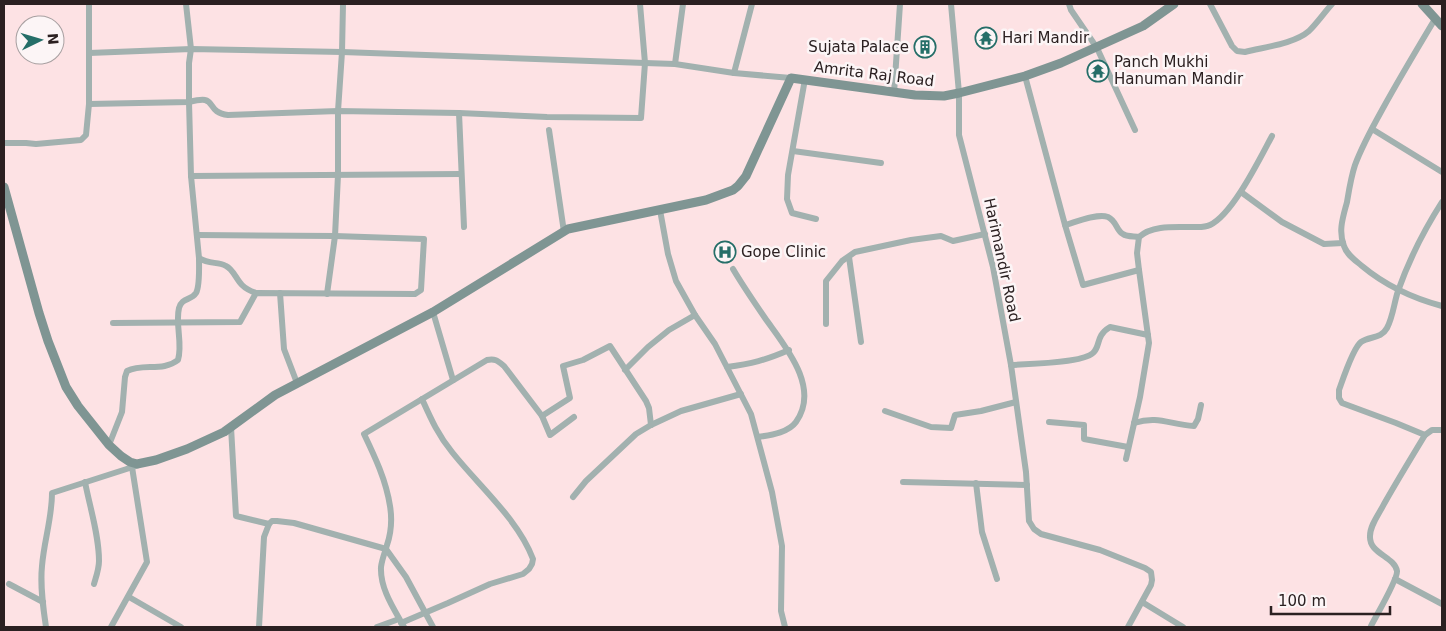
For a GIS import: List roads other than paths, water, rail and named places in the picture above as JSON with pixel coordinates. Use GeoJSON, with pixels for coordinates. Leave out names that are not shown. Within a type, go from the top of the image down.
{"type":"FeatureCollection","features":[{"type":"Feature","properties":{"kind":"main road","name":"Amrita Raj Road"},"geometry":{"type":"LineString","coordinates":[[790,78],[894,93],[944,96],[1025,76],[1097,48],[1144,26],[1174,4]]}},
{"type":"Feature","properties":{"kind":"main road"},"geometry":{"type":"LineString","coordinates":[[1423,4],[1442,26]]}},
{"type":"Feature","properties":{"kind":"main road"},"geometry":{"type":"LineString","coordinates":[[4,187],[39,312],[66,387],[78,406],[121,456],[137,464],[147,463],[187,449],[224,432],[265,401],[433,312],[564,232],[578,226],[706,200],[726,193],[738,186],[746,176],[790,78]]}},
{"type":"Feature","properties":{"kind":"street"},"geometry":{"type":"LineString","coordinates":[[4,143],[36,144],[81,140],[86,135],[89,104],[89,4]]}},
{"type":"Feature","properties":{"kind":"street"},"geometry":{"type":"LineString","coordinates":[[110,444],[122,412],[127,371],[166,366],[178,360],[181,353],[179,307],[182,302],[193,297],[198,288],[199,258],[192,176],[188,63],[190,49],[186,4]]}},
{"type":"Feature","properties":{"kind":"street"},"geometry":{"type":"LineString","coordinates":[[327,294],[335,236],[343,4]]}},
{"type":"Feature","properties":{"kind":"street"},"geometry":{"type":"LineString","coordinates":[[89,104],[189,102],[204,99],[218,113],[228,115],[338,111],[642,118],[645,63],[640,4]]}},
{"type":"Feature","properties":{"kind":"street"},"geometry":{"type":"LineString","coordinates":[[675,64],[684,4]]}},
{"type":"Feature","properties":{"kind":"street"},"geometry":{"type":"LineString","coordinates":[[734,73],[752,4]]}},
{"type":"Feature","properties":{"kind":"street"},"geometry":{"type":"LineString","coordinates":[[894,93],[900,4]]}},
{"type":"Feature","properties":{"kind":"street","name":"Harimandir Road"},"geometry":{"type":"LineString","coordinates":[[951,4],[959,93],[960,135],[993,267],[1011,365],[1026,472],[1029,521],[1034,529],[1041,534],[1100,550],[1151,572],[1152,580],[1142,602]]}},
{"type":"Feature","properties":{"kind":"street"},"geometry":{"type":"LineString","coordinates":[[1069,4],[1071,10],[1097,48],[1135,130]]}},
{"type":"Feature","properties":{"kind":"street"},"geometry":{"type":"LineString","coordinates":[[1210,4],[1232,46],[1237,51],[1245,52],[1292,41],[1301,37],[1309,31],[1332,4]]}},
{"type":"Feature","properties":{"kind":"street"},"geometry":{"type":"LineString","coordinates":[[1435,18],[1401,74],[1372,129],[1355,167],[1341,225],[1344,248],[1374,276],[1422,301],[1442,306]]}},
{"type":"Feature","properties":{"kind":"street"},"geometry":{"type":"LineString","coordinates":[[89,53],[190,49],[342,52],[675,64],[734,73],[790,78]]}},
{"type":"Feature","properties":{"kind":"street"},"geometry":{"type":"LineString","coordinates":[[1025,76],[1083,285],[1139,270]]}},
{"type":"Feature","properties":{"kind":"street"},"geometry":{"type":"LineString","coordinates":[[805,80],[788,175],[787,199],[792,213],[816,219]]}},
{"type":"Feature","properties":{"kind":"street"},"geometry":{"type":"LineString","coordinates":[[459,113],[464,227]]}},
{"type":"Feature","properties":{"kind":"street"},"geometry":{"type":"LineString","coordinates":[[1372,129],[1442,172]]}},
{"type":"Feature","properties":{"kind":"street"},"geometry":{"type":"LineString","coordinates":[[549,130],[564,232]]}},
{"type":"Feature","properties":{"kind":"street"},"geometry":{"type":"LineString","coordinates":[[1065,225],[1098,216],[1108,217],[1116,223],[1124,235],[1139,237],[1149,230],[1157,228],[1204,227],[1212,224],[1241,192],[1272,136]]}},
{"type":"Feature","properties":{"kind":"street"},"geometry":{"type":"LineString","coordinates":[[792,151],[882,163]]}},
{"type":"Feature","properties":{"kind":"street"},"geometry":{"type":"LineString","coordinates":[[192,176],[461,174]]}},
{"type":"Feature","properties":{"kind":"street"},"geometry":{"type":"LineString","coordinates":[[1241,192],[1282,222],[1324,244],[1343,243]]}},
{"type":"Feature","properties":{"kind":"street"},"geometry":{"type":"LineString","coordinates":[[1425,435],[1342,403],[1338,390],[1356,347],[1366,339],[1378,336],[1388,327],[1398,290],[1420,239],[1442,202]]}},
{"type":"Feature","properties":{"kind":"street"},"geometry":{"type":"LineString","coordinates":[[660,210],[668,254],[676,281],[727,367],[751,414],[758,437],[772,492],[782,546],[781,611],[785,627]]}},
{"type":"Feature","properties":{"kind":"street"},"geometry":{"type":"LineString","coordinates":[[826,324],[826,281],[842,261],[855,252],[911,240],[941,236],[953,241],[985,234]]}},
{"type":"Feature","properties":{"kind":"street"},"geometry":{"type":"LineString","coordinates":[[197,235],[424,239],[421,290],[415,294],[256,293],[242,285],[225,265],[206,262],[199,258]]}},
{"type":"Feature","properties":{"kind":"street"},"geometry":{"type":"LineString","coordinates":[[1126,459],[1140,397],[1149,343],[1137,253],[1139,237]]}},
{"type":"Feature","properties":{"kind":"street"},"geometry":{"type":"LineString","coordinates":[[849,257],[861,342]]}},
{"type":"Feature","properties":{"kind":"street"},"geometry":{"type":"LineString","coordinates":[[732,270],[789,350],[799,371],[804,393],[802,407],[796,422],[774,434],[758,437]]}},
{"type":"Feature","properties":{"kind":"street"},"geometry":{"type":"LineString","coordinates":[[113,323],[240,322],[256,293]]}},
{"type":"Feature","properties":{"kind":"street"},"geometry":{"type":"LineString","coordinates":[[280,293],[284,349],[296,383]]}},
{"type":"Feature","properties":{"kind":"street"},"geometry":{"type":"LineString","coordinates":[[433,312],[453,380]]}},
{"type":"Feature","properties":{"kind":"street"},"geometry":{"type":"LineString","coordinates":[[625,370],[648,347],[669,330],[695,314]]}},
{"type":"Feature","properties":{"kind":"street"},"geometry":{"type":"LineString","coordinates":[[1011,365],[1066,361],[1088,357],[1095,352],[1103,331],[1110,327],[1148,335]]}},
{"type":"Feature","properties":{"kind":"street"},"geometry":{"type":"LineString","coordinates":[[542,416],[570,398],[564,366],[583,360],[610,346],[646,401],[649,408],[651,425]]}},
{"type":"Feature","properties":{"kind":"street"},"geometry":{"type":"LineString","coordinates":[[727,367],[753,364],[789,350]]}},
{"type":"Feature","properties":{"kind":"street"},"geometry":{"type":"LineString","coordinates":[[402,623],[386,594],[382,582],[382,558],[390,528],[390,507],[385,482],[364,434],[487,360],[496,359],[504,366],[542,416],[550,435],[574,418]]}},
{"type":"Feature","properties":{"kind":"street"},"geometry":{"type":"LineString","coordinates":[[574,497],[602,464],[636,434],[681,411],[741,394]]}},
{"type":"Feature","properties":{"kind":"street"},"geometry":{"type":"LineString","coordinates":[[377,627],[402,623],[490,584],[523,574],[529,569],[533,559],[505,514],[452,452],[436,430],[422,399]]}},
{"type":"Feature","properties":{"kind":"street"},"geometry":{"type":"LineString","coordinates":[[885,411],[931,427],[951,428],[955,415],[981,411],[1016,402]]}},
{"type":"Feature","properties":{"kind":"street"},"geometry":{"type":"LineString","coordinates":[[1134,423],[1155,419],[1194,426],[1201,404]]}},
{"type":"Feature","properties":{"kind":"street"},"geometry":{"type":"LineString","coordinates":[[1049,422],[1084,425],[1084,438],[1128,447]]}},
{"type":"Feature","properties":{"kind":"street"},"geometry":{"type":"LineString","coordinates":[[231,427],[236,516],[269,524],[277,521],[294,523],[386,548],[406,577],[433,627]]}},
{"type":"Feature","properties":{"kind":"street"},"geometry":{"type":"LineString","coordinates":[[1371,626],[1395,579],[1397,570],[1392,563],[1372,546],[1370,530],[1425,435],[1432,430],[1442,430]]}},
{"type":"Feature","properties":{"kind":"street"},"geometry":{"type":"LineString","coordinates":[[46,627],[41,578],[51,516],[52,493],[147,463]]}},
{"type":"Feature","properties":{"kind":"street"},"geometry":{"type":"LineString","coordinates":[[111,627],[147,562],[132,467]]}},
{"type":"Feature","properties":{"kind":"street"},"geometry":{"type":"LineString","coordinates":[[85,482],[95,528],[99,562],[94,584]]}},
{"type":"Feature","properties":{"kind":"street"},"geometry":{"type":"LineString","coordinates":[[903,482],[1026,485]]}},
{"type":"Feature","properties":{"kind":"street"},"geometry":{"type":"LineString","coordinates":[[976,483],[982,532],[997,579]]}},
{"type":"Feature","properties":{"kind":"street"},"geometry":{"type":"LineString","coordinates":[[259,627],[264,538],[269,524]]}},
{"type":"Feature","properties":{"kind":"street"},"geometry":{"type":"LineString","coordinates":[[1395,579],[1442,604]]}},
{"type":"Feature","properties":{"kind":"street"},"geometry":{"type":"LineString","coordinates":[[8,584],[43,602]]}},
{"type":"Feature","properties":{"kind":"street"},"geometry":{"type":"LineString","coordinates":[[129,596],[181,627]]}},
{"type":"Feature","properties":{"kind":"street"},"geometry":{"type":"LineString","coordinates":[[1128,627],[1142,602],[1183,627]]}},
{"type":"Feature","properties":{"kind":"place","name":"Hari Mandir"},"geometry":{"type":"Point","coordinates":[986,38]}},
{"type":"Feature","properties":{"kind":"place","name":"Sujata Palace"},"geometry":{"type":"Point","coordinates":[925,47]}},
{"type":"Feature","properties":{"kind":"place","name":"Panch Mukhi Hanuman Mandir"},"geometry":{"type":"Point","coordinates":[1098,71]}},
{"type":"Feature","properties":{"kind":"place","name":"Gope Clinic"},"geometry":{"type":"Point","coordinates":[725,252]}}]}
